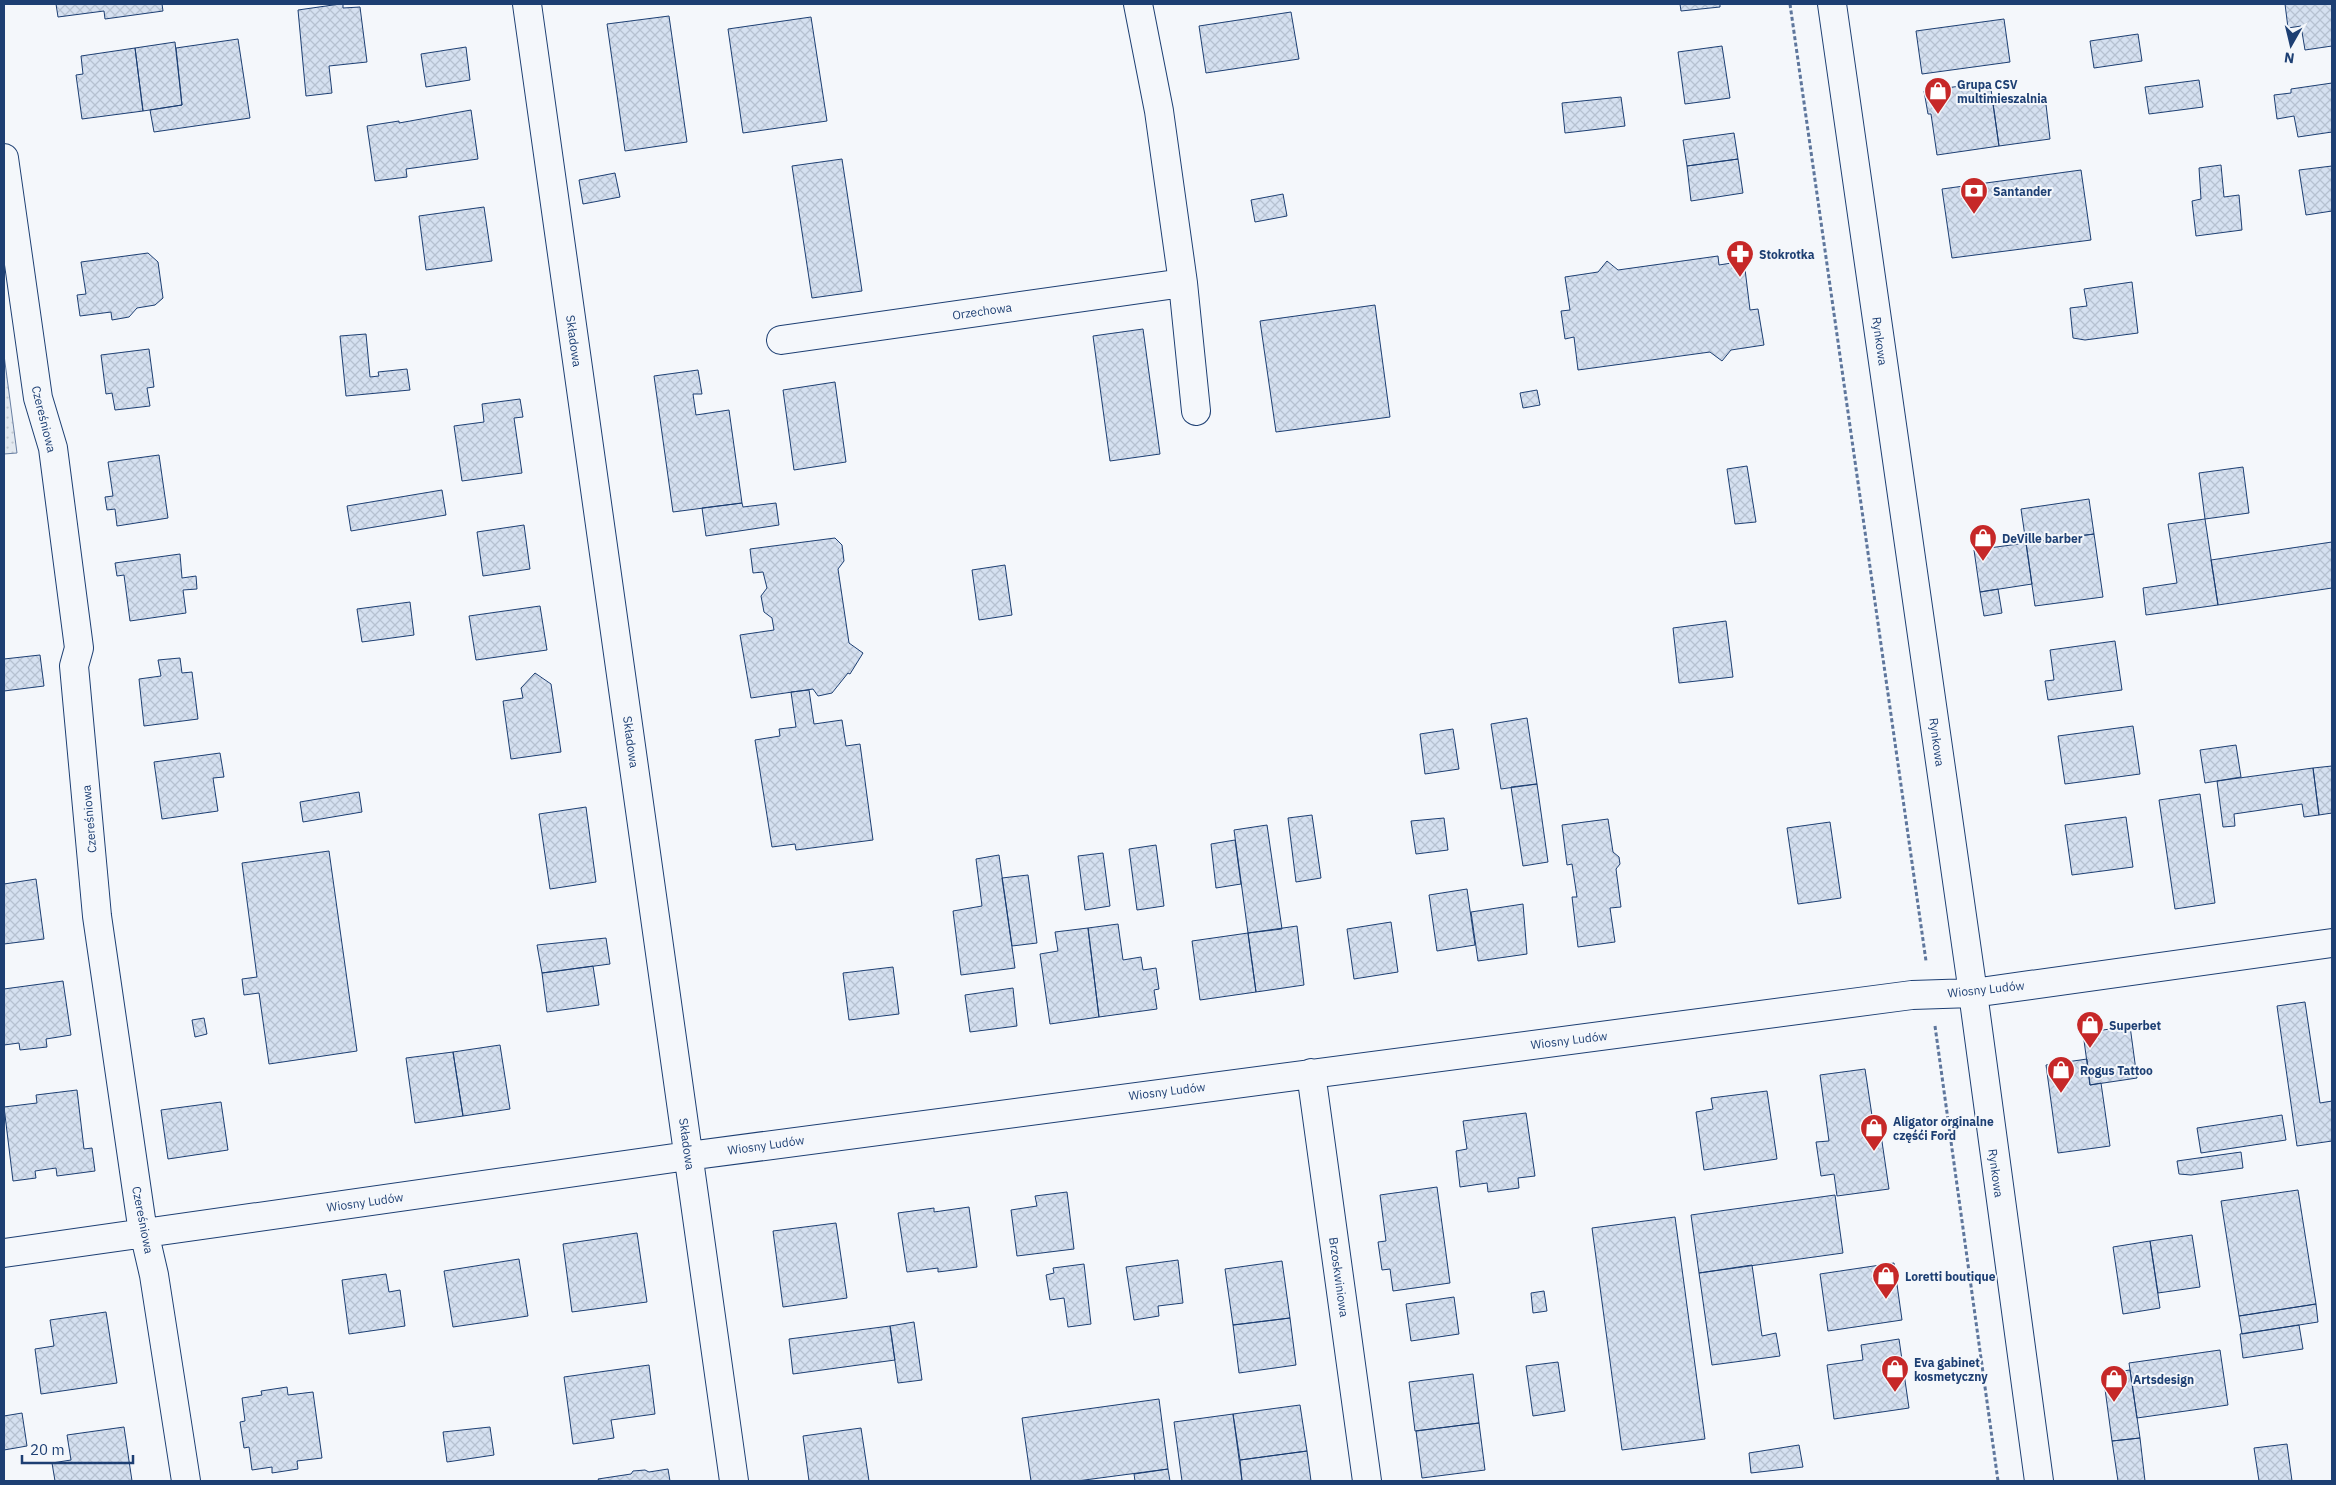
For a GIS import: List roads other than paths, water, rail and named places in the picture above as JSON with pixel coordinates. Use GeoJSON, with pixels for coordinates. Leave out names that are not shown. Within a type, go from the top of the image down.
{"type":"FeatureCollection","features":[{"type":"Feature","properties":{"kind":"street","name":"Składowa"},"geometry":{"type":"LineString","coordinates":[[527,4],[734,1481]]}},
{"type":"Feature","properties":{"kind":"street"},"geometry":{"type":"LineString","coordinates":[[1138,4],[1159,111],[1183,283],[1196,410]]}},
{"type":"Feature","properties":{"kind":"street","name":"Rynkowa"},"geometry":{"type":"LineString","coordinates":[[1832,4],[1973,993],[2039,1481]]}},
{"type":"Feature","properties":{"kind":"street","name":"Czereśniowa"},"geometry":{"type":"LineString","coordinates":[[4,158],[38,398],[52,448],[77,629],[79,648],[74,666],[97,916],[139,1209],[154,1275],[186,1481]]}},
{"type":"Feature","properties":{"kind":"street","name":"Orzechowa"},"geometry":{"type":"LineString","coordinates":[[781,340],[1183,283]]}},
{"type":"Feature","properties":{"kind":"street","name":"Wiosny Ludów"},"geometry":{"type":"LineString","coordinates":[[4,1253],[688,1156],[1311,1073],[1912,995],[1973,993],[2332,943]]}},
{"type":"Feature","properties":{"kind":"street","name":"Brzoskwiniowa"},"geometry":{"type":"LineString","coordinates":[[1311,1073],[1367,1481]]}},
{"type":"Feature","properties":{"kind":"place","name":"Grupa CSV multimieszalnia"},"geometry":{"type":"Point","coordinates":[1938,115]}},
{"type":"Feature","properties":{"kind":"place","name":"Santander"},"geometry":{"type":"Point","coordinates":[1974,215]}},
{"type":"Feature","properties":{"kind":"place","name":"Stokrotka"},"geometry":{"type":"Point","coordinates":[1740,278]}},
{"type":"Feature","properties":{"kind":"place","name":"DeVille barber"},"geometry":{"type":"Point","coordinates":[1983,562]}},
{"type":"Feature","properties":{"kind":"place","name":"Superbet"},"geometry":{"type":"Point","coordinates":[2090,1049]}},
{"type":"Feature","properties":{"kind":"place","name":"Rogus Tattoo"},"geometry":{"type":"Point","coordinates":[2061,1094]}},
{"type":"Feature","properties":{"kind":"place","name":"Aligator orginalne częśći Ford"},"geometry":{"type":"Point","coordinates":[1874,1152]}},
{"type":"Feature","properties":{"kind":"place","name":"Loretti boutique"},"geometry":{"type":"Point","coordinates":[1886,1300]}},
{"type":"Feature","properties":{"kind":"place","name":"Eva gabinet kosmetyczny"},"geometry":{"type":"Point","coordinates":[1895,1393]}},
{"type":"Feature","properties":{"kind":"place","name":"Artsdesign"},"geometry":{"type":"Point","coordinates":[2114,1403]}}]}
